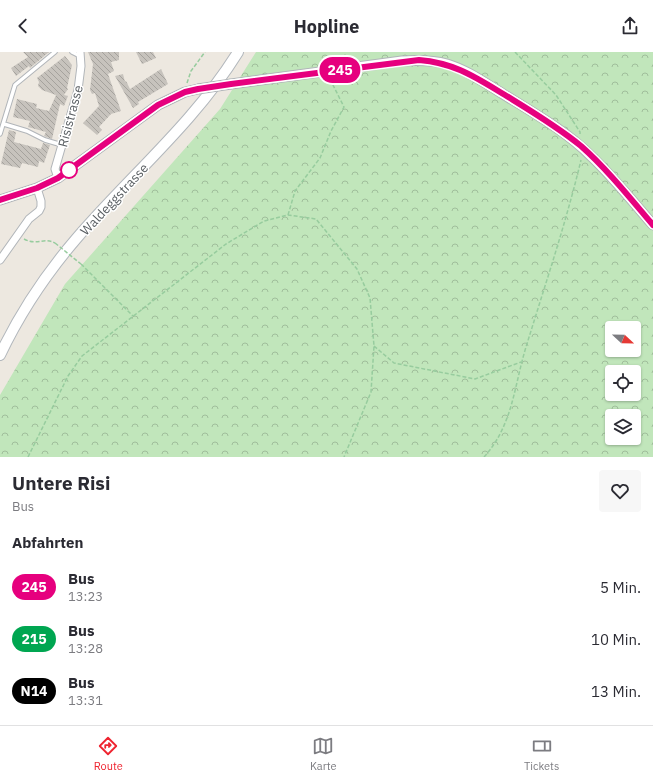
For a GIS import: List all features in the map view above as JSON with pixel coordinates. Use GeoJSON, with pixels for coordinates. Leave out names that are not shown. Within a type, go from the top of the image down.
{"type":"FeatureCollection","features":[{"type":"Feature","properties":{"kind":"main road","name":"Waldeggstrasse"},"geometry":{"type":"LineString","coordinates":[[0,355],[10,333],[35,292],[53,268],[76,239],[206,99],[238,52]]}},
{"type":"Feature","properties":{"kind":"street","name":"Risistrasse"},"geometry":{"type":"LineString","coordinates":[[58,178],[55,169],[81,77],[80,54]]}},
{"type":"Feature","properties":{"kind":"street"},"geometry":{"type":"LineString","coordinates":[[0,200],[37,188],[58,178],[158,105],[185,92],[231,84],[419,60],[435,61],[474,76],[568,135],[607,173],[653,225]]}},
{"type":"Feature","properties":{"kind":"street"},"geometry":{"type":"LineString","coordinates":[[0,260],[29,219],[39,211],[41,201],[37,188]]}},
{"type":"Feature","properties":{"kind":"lane"},"geometry":{"type":"LineString","coordinates":[[0,134],[15,85],[55,52]]}},
{"type":"Feature","properties":{"kind":"lane"},"geometry":{"type":"LineString","coordinates":[[72,52],[80,54]]}},
{"type":"Feature","properties":{"kind":"lane"},"geometry":{"type":"LineString","coordinates":[[4,124],[26,131],[44,140],[62,145]]}},
{"type":"Feature","properties":{"kind":"path"},"geometry":{"type":"LineString","coordinates":[[185,92],[191,71],[205,52]]}},
{"type":"Feature","properties":{"kind":"path"},"geometry":{"type":"LineString","coordinates":[[484,457],[494,445],[508,419],[521,362],[572,197],[582,158],[580,132],[556,95],[515,52]]}},
{"type":"Feature","properties":{"kind":"path"},"geometry":{"type":"LineString","coordinates":[[288,215],[295,191],[320,158],[331,131],[344,107],[328,76],[328,71]]}},
{"type":"Feature","properties":{"kind":"path"},"geometry":{"type":"LineString","coordinates":[[28,457],[68,376],[82,356],[226,244],[264,221],[288,215],[316,219],[357,269],[370,298],[374,346],[371,392],[344,457]]}},
{"type":"Feature","properties":{"kind":"path"},"geometry":{"type":"LineString","coordinates":[[18,235],[30,242],[50,240],[55,243],[81,264],[133,316]]}},
{"type":"Feature","properties":{"kind":"path"},"geometry":{"type":"LineString","coordinates":[[374,346],[394,363],[475,379],[521,362]]}},
{"type":"Feature","properties":{"kind":"green space"},"geometry":{"type":"Polygon","coordinates":[[[256,52],[653,52],[653,457],[0,457],[0,395],[65,284],[220,109],[256,52]]]}},
{"type":"Feature","properties":{"kind":"building"},"geometry":{"type":"Polygon","coordinates":[[[23,52],[49,52],[30,68],[29,66],[16,76],[11,68],[28,57],[23,52]]]}},
{"type":"Feature","properties":{"kind":"building"},"geometry":{"type":"Polygon","coordinates":[[[88,52],[119,52],[119,60],[111,62],[114,71],[108,74],[121,111],[111,114],[99,127],[102,130],[97,135],[83,123],[99,106],[95,93],[92,94],[90,90],[93,64],[88,52]]]}},
{"type":"Feature","properties":{"kind":"building"},"geometry":{"type":"Polygon","coordinates":[[[136,52],[153,52],[156,58],[142,64],[136,52]]]}},
{"type":"Feature","properties":{"kind":"building"},"geometry":{"type":"Polygon","coordinates":[[[65,56],[72,65],[68,89],[64,95],[68,96],[64,106],[60,104],[52,139],[44,136],[46,132],[28,127],[30,121],[13,117],[17,99],[37,104],[36,108],[49,111],[56,95],[42,90],[38,86],[39,82],[37,78],[65,56]]]}},
{"type":"Feature","properties":{"kind":"building"},"geometry":{"type":"Polygon","coordinates":[[[161,69],[168,84],[138,102],[139,104],[133,108],[115,76],[123,74],[125,82],[126,81],[130,89],[161,69]]]}},
{"type":"Feature","properties":{"kind":"building"},"geometry":{"type":"Polygon","coordinates":[[[9,130],[16,132],[14,142],[41,149],[43,143],[50,145],[44,163],[39,161],[38,167],[22,163],[20,168],[1,164],[9,130]]]}},
{"type":"Feature","properties":{"kind":"bus line","name":"245"},"geometry":{"type":"LineString","coordinates":[[0,200],[37,188],[58,178],[158,105],[185,92],[231,84],[419,60],[435,61],[462,70],[474,76],[568,135],[582,147],[615,181],[653,225]]}}]}
